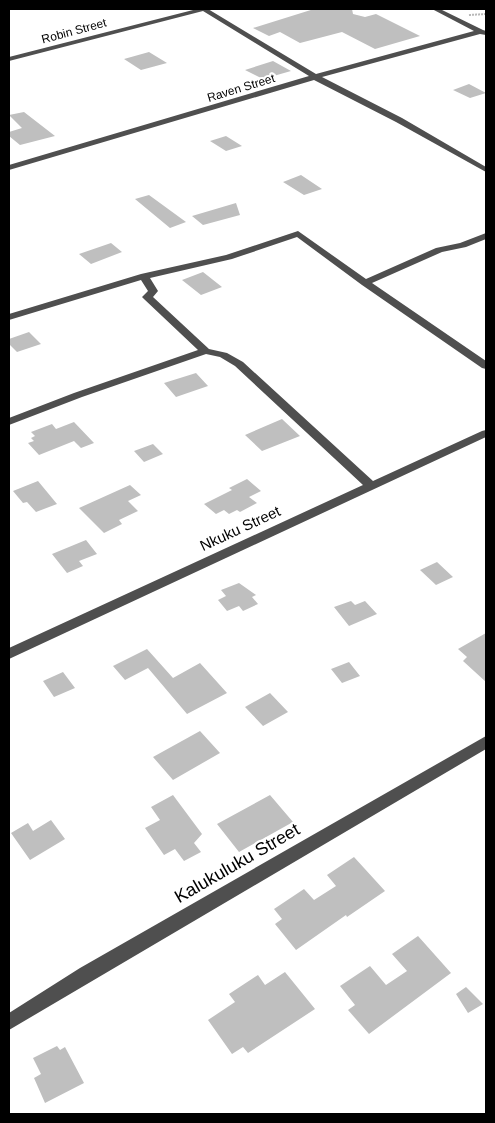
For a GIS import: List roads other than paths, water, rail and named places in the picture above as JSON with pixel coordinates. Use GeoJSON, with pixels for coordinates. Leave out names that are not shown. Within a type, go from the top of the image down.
{"type":"FeatureCollection","features":[{"type":"Feature","properties":{"kind":"street","name":"Robin Street"},"geometry":{"type":"LineString","coordinates":[[9,59],[204,9]]}},
{"type":"Feature","properties":{"kind":"street"},"geometry":{"type":"LineString","coordinates":[[204,9],[315,77],[399,120],[486,170]]}},
{"type":"Feature","properties":{"kind":"street"},"geometry":{"type":"LineString","coordinates":[[435,9],[484,33]]}},
{"type":"Feature","properties":{"kind":"street","name":"Raven Street"},"geometry":{"type":"LineString","coordinates":[[9,168],[315,77],[484,33]]}},
{"type":"Feature","properties":{"kind":"street"},"geometry":{"type":"LineString","coordinates":[[9,316],[144,276],[229,257],[298,234],[365,283],[486,366]]}},
{"type":"Feature","properties":{"kind":"street"},"geometry":{"type":"LineString","coordinates":[[365,283],[439,250],[462,245],[486,236]]}},
{"type":"Feature","properties":{"kind":"street"},"geometry":{"type":"LineString","coordinates":[[144,276],[152,291],[147,298],[205,351],[223,355],[239,364],[370,485]]}},
{"type":"Feature","properties":{"kind":"street"},"geometry":{"type":"LineString","coordinates":[[9,422],[78,395],[205,351]]}},
{"type":"Feature","properties":{"kind":"street","name":"Nkuku Street"},"geometry":{"type":"LineString","coordinates":[[9,654],[370,485],[486,433]]}},
{"type":"Feature","properties":{"kind":"street","name":"Kalukuluku Street"},"geometry":{"type":"LineString","coordinates":[[9,1022],[86,974],[486,742]]}}]}
